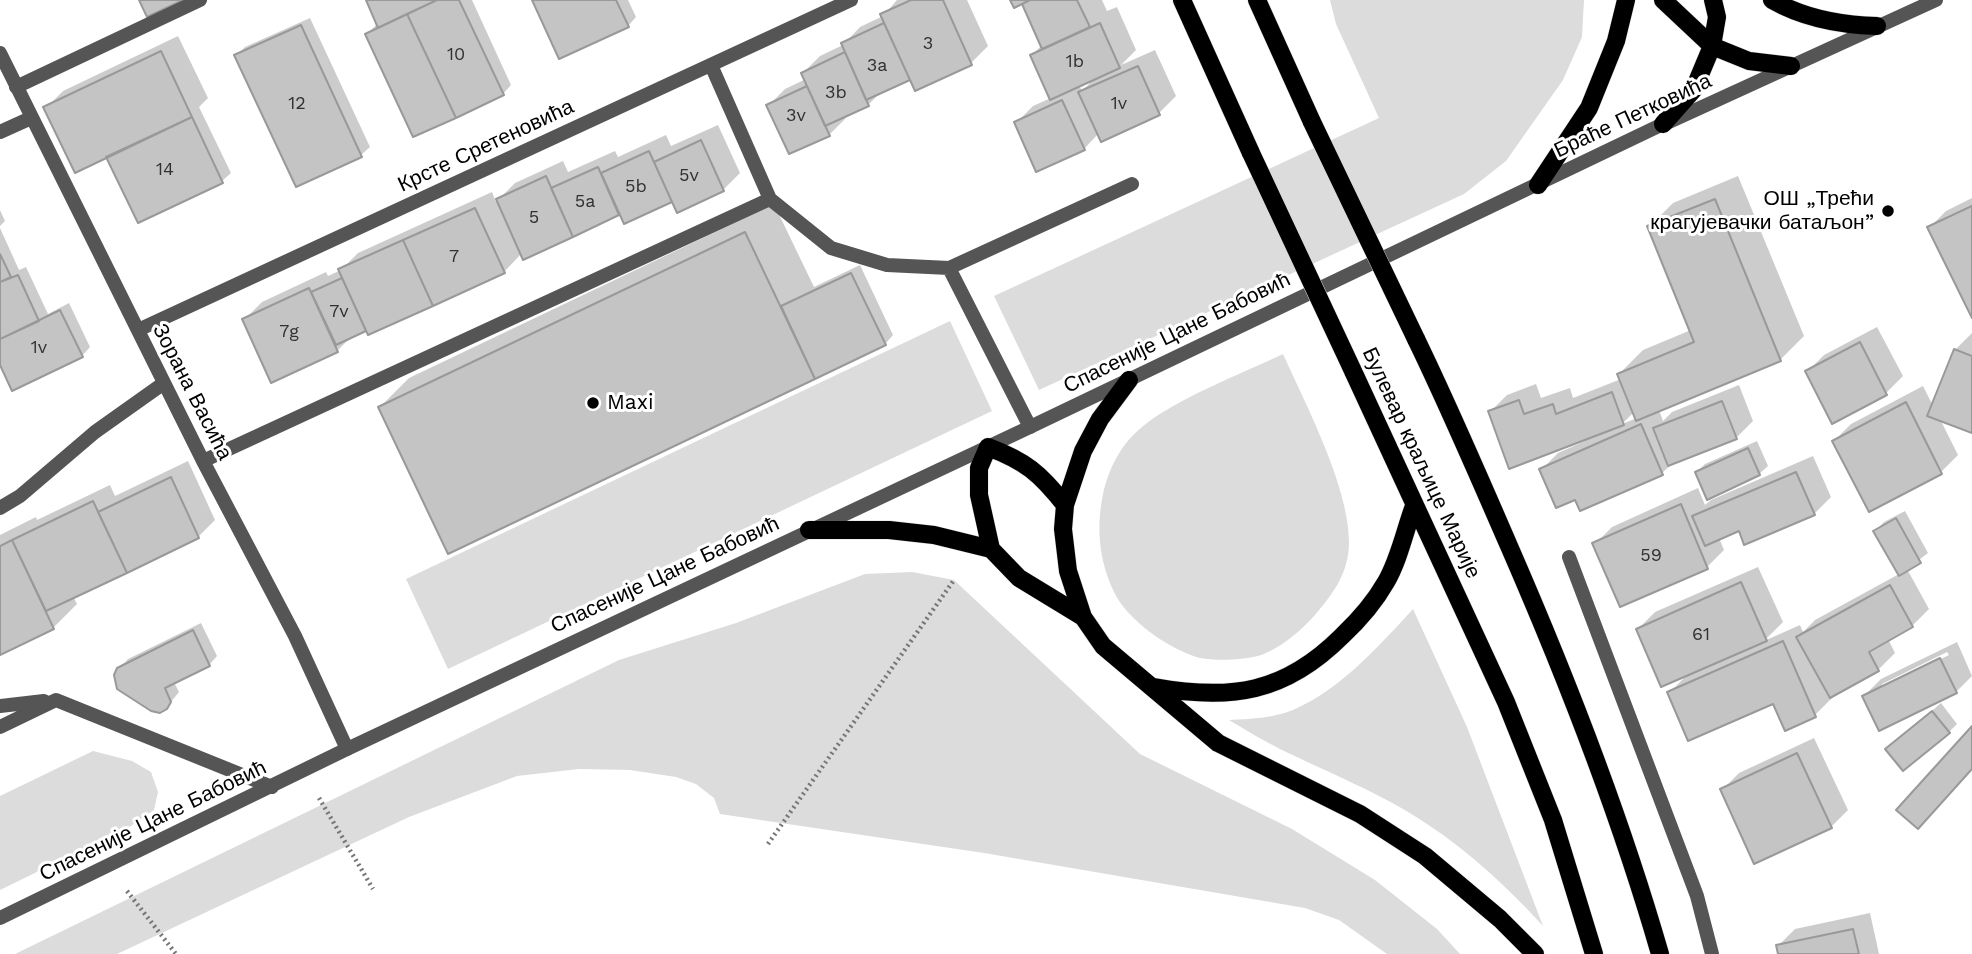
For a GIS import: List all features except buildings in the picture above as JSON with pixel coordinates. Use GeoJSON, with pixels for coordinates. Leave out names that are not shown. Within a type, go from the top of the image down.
{"type":"FeatureCollection","features":[{"type":"Feature","properties":{"kind":"main road","name":"Булевар краљице Марије"},"geometry":{"type":"LineString","coordinates":[[1182,0],[1506,702],[1553,820],[1594,954]]}},
{"type":"Feature","properties":{"kind":"main road"},"geometry":{"type":"LineString","coordinates":[[1257,0],[1312,122],[1449,408],[1574,699],[1660,954]]}},
{"type":"Feature","properties":{"kind":"main road"},"geometry":{"type":"LineString","coordinates":[[1266,19],[1268,0]]}},
{"type":"Feature","properties":{"kind":"main road"},"geometry":{"type":"LineString","coordinates":[[1538,185],[1589,108],[1616,41],[1626,0]]}},
{"type":"Feature","properties":{"kind":"main road"},"geometry":{"type":"LineString","coordinates":[[1663,0],[1712,46],[1749,61],[1791,66]]}},
{"type":"Feature","properties":{"kind":"main road"},"geometry":{"type":"LineString","coordinates":[[1663,124],[1694,89],[1712,46],[1717,17],[1713,0]]}},
{"type":"Feature","properties":{"kind":"main road"},"geometry":{"type":"LineString","coordinates":[[1772,0],[1794,11],[1843,25],[1877,26]]}},
{"type":"Feature","properties":{"kind":"main road"},"geometry":{"type":"LineString","coordinates":[[1129,380],[1100,419],[1083,451],[1065,505],[1063,530],[1068,571],[1083,617],[1103,646],[1218,743],[1360,814],[1425,856],[1500,919],[1535,954]]}},
{"type":"Feature","properties":{"kind":"main road"},"geometry":{"type":"LineString","coordinates":[[1065,505],[1047,482],[1033,470],[1016,458],[988,447],[979,468],[979,495],[992,549],[1019,578],[1083,617]]}},
{"type":"Feature","properties":{"kind":"main road"},"geometry":{"type":"LineString","coordinates":[[1153,687],[1190,694],[1239,692],[1276,683],[1304,670],[1363,616],[1388,580],[1414,506]]}},
{"type":"Feature","properties":{"kind":"main road"},"geometry":{"type":"LineString","coordinates":[[809,530],[889,530],[934,535],[992,549]]}},
{"type":"Feature","properties":{"kind":"street"},"geometry":{"type":"LineString","coordinates":[[16,87],[200,0]]}},
{"type":"Feature","properties":{"kind":"street","name":"Крсте Сретеновића"},"geometry":{"type":"LineString","coordinates":[[138,330],[851,0]]}},
{"type":"Feature","properties":{"kind":"street","name":"Браће Петковића"},"geometry":{"type":"LineString","coordinates":[[1349,274],[1663,124],[1936,0]]}},
{"type":"Feature","properties":{"kind":"street","name":"Зорана Васића"},"geometry":{"type":"LineString","coordinates":[[0,53],[203,461],[295,636],[347,749]]}},
{"type":"Feature","properties":{"kind":"street"},"geometry":{"type":"LineString","coordinates":[[710,65],[770,199],[831,248],[887,265],[949,268],[1132,184]]}},
{"type":"Feature","properties":{"kind":"street"},"geometry":{"type":"LineString","coordinates":[[0,132],[31,118]]}},
{"type":"Feature","properties":{"kind":"street"},"geometry":{"type":"LineString","coordinates":[[203,461],[770,199]]}},
{"type":"Feature","properties":{"kind":"street"},"geometry":{"type":"LineString","coordinates":[[949,268],[1030,427]]}},
{"type":"Feature","properties":{"kind":"street","name":"Спасеније Цане Бабовић"},"geometry":{"type":"LineString","coordinates":[[0,918],[347,749],[1349,274]]}},
{"type":"Feature","properties":{"kind":"street"},"geometry":{"type":"LineString","coordinates":[[0,508],[20,496],[95,432],[164,383]]}},
{"type":"Feature","properties":{"kind":"street"},"geometry":{"type":"LineString","coordinates":[[1569,557],[1697,896],[1712,954]]}},
{"type":"Feature","properties":{"kind":"street"},"geometry":{"type":"LineString","coordinates":[[0,727],[56,700]]}},
{"type":"Feature","properties":{"kind":"street"},"geometry":{"type":"LineString","coordinates":[[0,706],[56,700],[272,787]]}},
{"type":"Feature","properties":{"kind":"path"},"geometry":{"type":"LineString","coordinates":[[768,844],[954,580]]}},
{"type":"Feature","properties":{"kind":"path"},"geometry":{"type":"LineString","coordinates":[[302,771],[373,888]]}},
{"type":"Feature","properties":{"kind":"path"},"geometry":{"type":"LineString","coordinates":[[108,867],[176,954]]}},
{"type":"Feature","properties":{"kind":"shaded area"},"geometry":{"type":"Polygon","coordinates":[[[1330,0],[1584,0],[1582,37],[1563,80],[1506,161],[1464,194],[1039,390],[994,296],[1379,118],[1336,24],[1330,0]]]}},
{"type":"Feature","properties":{"kind":"shaded area"},"geometry":{"type":"Polygon","coordinates":[[[950,321],[992,411],[448,669],[406,579],[950,321]]]}},
{"type":"Feature","properties":{"kind":"shaded area"},"geometry":{"type":"Polygon","coordinates":[[[1283,354],[1325,446],[1342,497],[1349,542],[1346,564],[1339,582],[1321,608],[1281,645],[1252,657],[1221,660],[1200,658],[1163,641],[1139,623],[1120,603],[1114,592],[1100,544],[1101,507],[1106,484],[1122,449],[1156,416],[1191,396],[1283,354]]]}},
{"type":"Feature","properties":{"kind":"shaded area"},"geometry":{"type":"Polygon","coordinates":[[[912,572],[954,580],[1140,754],[1292,829],[1375,880],[1437,929],[1460,954],[1387,954],[1339,920],[1305,908],[984,853],[720,814],[714,798],[696,784],[676,777],[630,770],[579,769],[517,776],[409,817],[117,954],[15,954],[619,660],[736,623],[865,574],[912,572]]]}},
{"type":"Feature","properties":{"kind":"shaded area"},"geometry":{"type":"Polygon","coordinates":[[[1413,609],[1467,727],[1543,926],[1488,871],[1427,824],[1355,784],[1260,739],[1229,720],[1278,715],[1311,701],[1358,666],[1413,609]]]}},
{"type":"Feature","properties":{"kind":"shaded area"},"geometry":{"type":"Polygon","coordinates":[[[93,751],[132,761],[151,772],[158,792],[154,810],[131,826],[0,890],[0,796],[93,751]]]}},
{"type":"Feature","properties":{"kind":"place","name":"ОШ „Трећи крагујевачки батаљон”"},"geometry":{"type":"Point","coordinates":[1888,211]}},
{"type":"Feature","properties":{"kind":"place","name":"Maxi"},"geometry":{"type":"Point","coordinates":[593,403]}}]}
